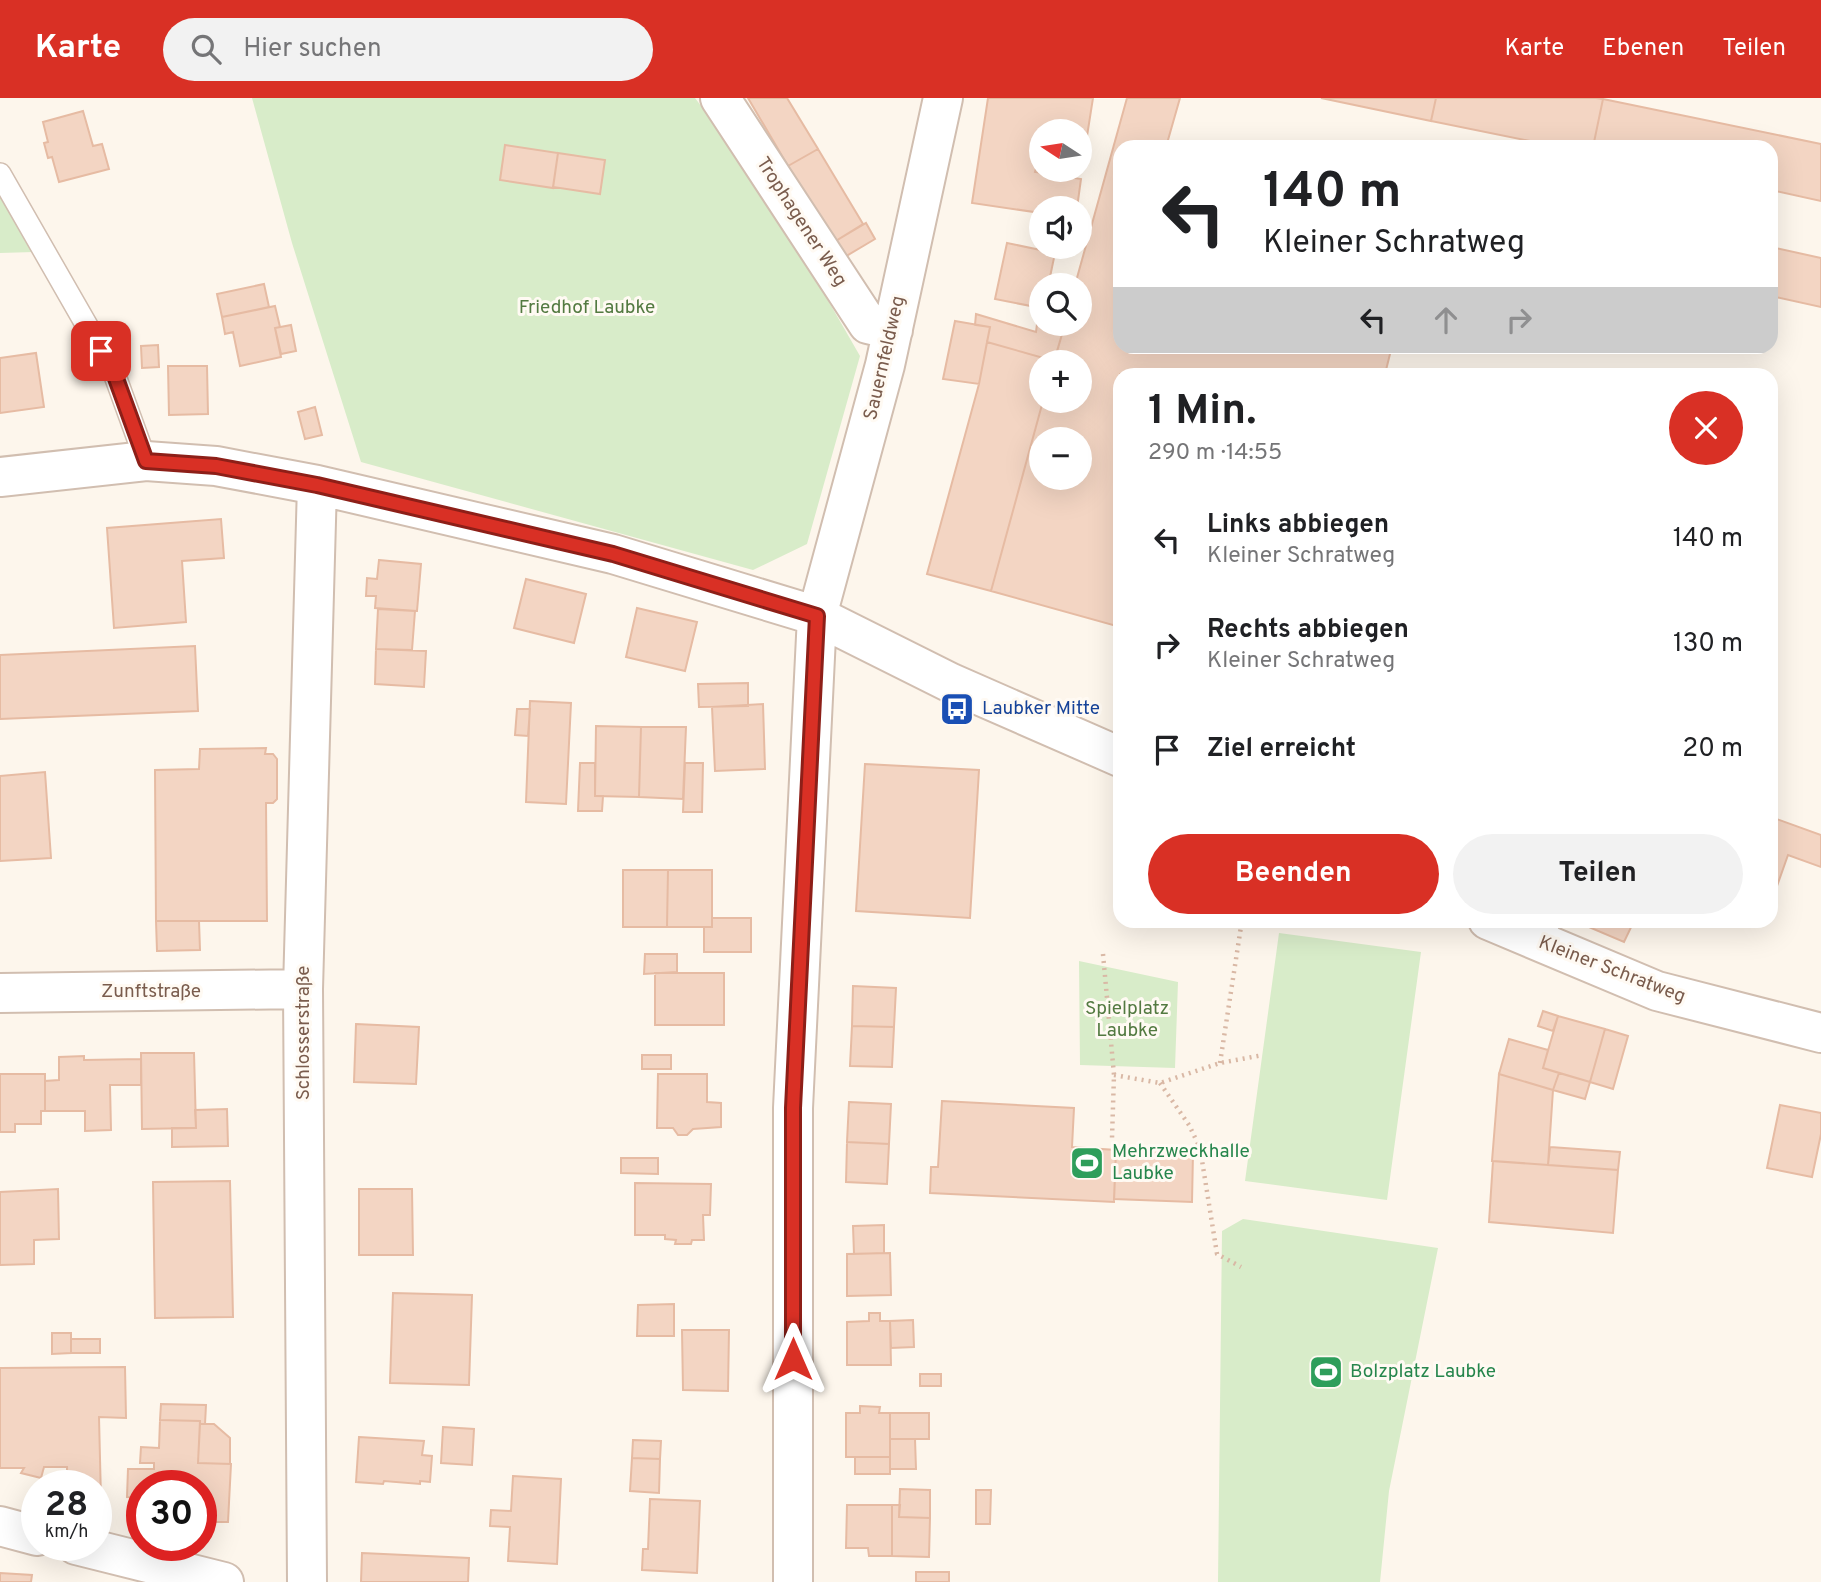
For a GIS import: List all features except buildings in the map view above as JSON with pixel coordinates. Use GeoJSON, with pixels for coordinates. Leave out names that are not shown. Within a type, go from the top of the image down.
{"type":"FeatureCollection","features":[{"type":"Feature","properties":{"kind":"street","name":"Trophagener Weg"},"geometry":{"type":"LineString","coordinates":[[720,98],[868,324],[893,330]]}},
{"type":"Feature","properties":{"kind":"street","name":"Sauernfeldweg"},"geometry":{"type":"LineString","coordinates":[[793,1582],[793,1108],[817,616],[893,330],[943,98]]}},
{"type":"Feature","properties":{"kind":"street"},"geometry":{"type":"LineString","coordinates":[[0,477],[146,461],[216,466],[317,485],[613,554],[817,616],[950,683],[1113,754]]}},
{"type":"Feature","properties":{"kind":"street","name":"Schlosserstraße"},"geometry":{"type":"LineString","coordinates":[[307,1582],[303,989],[317,485]]}},
{"type":"Feature","properties":{"kind":"street","name":"Kleiner Schratweg"},"geometry":{"type":"LineString","coordinates":[[1527,928],[1546,932],[1657,991],[1821,1033]]}},
{"type":"Feature","properties":{"kind":"street","name":"Zunftstraße"},"geometry":{"type":"LineString","coordinates":[[0,993],[303,989]]}},
{"type":"Feature","properties":{"kind":"street"},"geometry":{"type":"LineString","coordinates":[[0,1527],[21,1532]]}},
{"type":"Feature","properties":{"kind":"street"},"geometry":{"type":"LineString","coordinates":[[112,1554],[224,1582]]}},
{"type":"Feature","properties":{"kind":"lane"},"geometry":{"type":"LineString","coordinates":[[0,174],[114,373],[146,461]]}},
{"type":"Feature","properties":{"kind":"path"},"geometry":{"type":"LineString","coordinates":[[1220,1063],[1241,928]]}},
{"type":"Feature","properties":{"kind":"path"},"geometry":{"type":"LineString","coordinates":[[1103,954],[1114,1075],[1112,1138]]}},
{"type":"Feature","properties":{"kind":"path"},"geometry":{"type":"LineString","coordinates":[[1114,1075],[1160,1083],[1220,1063],[1263,1055]]}},
{"type":"Feature","properties":{"kind":"path"},"geometry":{"type":"LineString","coordinates":[[1160,1083],[1189,1125],[1200,1148],[1217,1254],[1241,1268]]}},
{"type":"Feature","properties":{"kind":"green space","name":"Friedhof Laubke"},"geometry":{"type":"Polygon","coordinates":[[[252,98],[695,98],[764,189],[860,356],[807,544],[753,570],[361,462],[292,243],[252,98]]]}},
{"type":"Feature","properties":{"kind":"green space"},"geometry":{"type":"Polygon","coordinates":[[[0,195],[34,252],[0,253],[0,195]]]}},
{"type":"Feature","properties":{"kind":"green space"},"geometry":{"type":"Polygon","coordinates":[[[1279,933],[1421,952],[1387,1200],[1245,1181],[1279,933]]]}},
{"type":"Feature","properties":{"kind":"green space","name":"Spielplatz Laubke"},"geometry":{"type":"Polygon","coordinates":[[[1079,961],[1178,982],[1175,1068],[1080,1065],[1079,961]]]}},
{"type":"Feature","properties":{"kind":"green space","name":"Bolzplatz Laubke"},"geometry":{"type":"Polygon","coordinates":[[[1243,1219],[1438,1248],[1389,1491],[1380,1582],[1218,1582],[1222,1231],[1243,1219]]]}},
{"type":"Feature","properties":{"kind":"place","name":"Laubker Mitte"},"geometry":{"type":"Point","coordinates":[957,709]}},
{"type":"Feature","properties":{"kind":"place","name":"Mehrzweckhalle Laubke"},"geometry":{"type":"Point","coordinates":[1087,1163]}},
{"type":"Feature","properties":{"kind":"place","name":"Bolzplatz Laubke"},"geometry":{"type":"Point","coordinates":[1326,1372]}},
{"type":"Feature","properties":{"kind":"route"},"geometry":{"type":"LineString","coordinates":[[101,351],[114,373],[146,461],[216,466],[317,485],[613,554],[817,616],[793,1108],[793,1359]]}}]}
